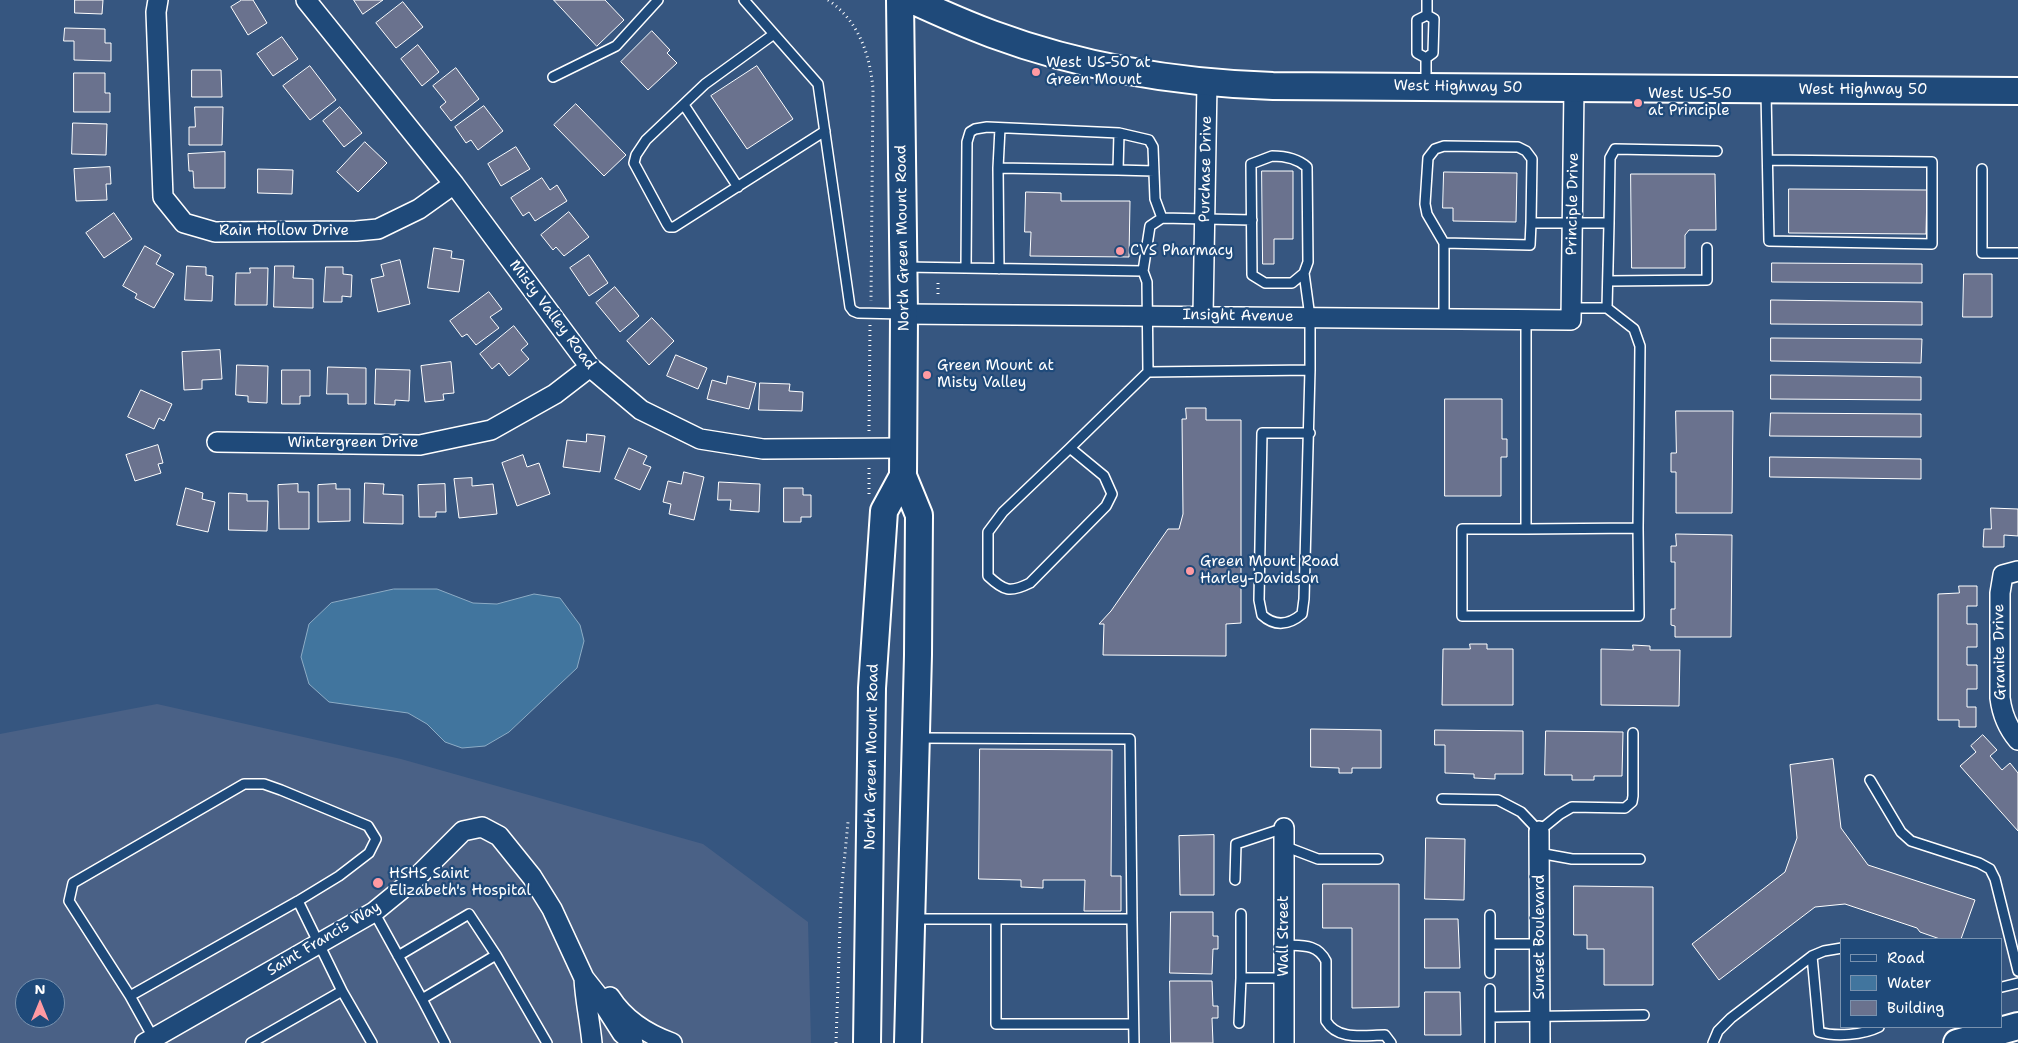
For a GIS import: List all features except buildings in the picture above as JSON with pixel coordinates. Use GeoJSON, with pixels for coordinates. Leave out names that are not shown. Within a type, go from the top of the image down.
{"type":"FeatureCollection","features":[{"type":"Feature","properties":{"kind":"street","name":"Rain Hollow Drive"},"geometry":{"type":"LineString","coordinates":[[158,0],[156,12],[163,197],[184,223],[215,232],[356,231],[378,229],[419,210],[454,184]]}},
{"type":"Feature","properties":{"kind":"street","name":"Misty Valley Road"},"geometry":{"type":"LineString","coordinates":[[306,0],[454,184],[590,367],[641,410],[700,439],[763,449],[902,448]]}},
{"type":"Feature","properties":{"kind":"street","name":"North Green Mount Road"},"geometry":{"type":"LineString","coordinates":[[900,0],[904,314],[903,476],[919,515],[916,738],[908,1043]]}},
{"type":"Feature","properties":{"kind":"street","name":"West Highway 50"},"geometry":{"type":"LineString","coordinates":[[912,0],[993,35],[1049,52],[1119,69],[1207,83],[1273,86],[2018,91]]}},
{"type":"Feature","properties":{"kind":"street","name":"Purchase Drive"},"geometry":{"type":"LineString","coordinates":[[1203,315],[1207,83]]}},
{"type":"Feature","properties":{"kind":"street","name":"Principle Drive"},"geometry":{"type":"LineString","coordinates":[[1571,314],[1574,224],[1574,88]]}},
{"type":"Feature","properties":{"kind":"street","name":"Insight Avenue"},"geometry":{"type":"LineString","coordinates":[[904,314],[1526,319],[1571,314]]}},
{"type":"Feature","properties":{"kind":"street","name":"Wintergreen Drive"},"geometry":{"type":"LineString","coordinates":[[217,442],[420,445],[491,430],[555,394],[590,367]]}},
{"type":"Feature","properties":{"kind":"street","name":"North Green Mount Road"},"geometry":{"type":"LineString","coordinates":[[867,1043],[872,688],[875,631],[884,511],[903,476]]}},
{"type":"Feature","properties":{"kind":"street","name":"Granite Drive"},"geometry":{"type":"LineString","coordinates":[[2018,571],[2003,575],[2000,593],[2000,698],[2002,712],[2008,726],[2018,740]]}},
{"type":"Feature","properties":{"kind":"street","name":"Saint Francis Way"},"geometry":{"type":"LineString","coordinates":[[152,1041],[374,912],[418,876],[464,831],[482,827],[499,836],[532,877],[552,909],[584,978],[599,997],[622,1033],[633,1043]]}},
{"type":"Feature","properties":{"kind":"street","name":"Sunset Boulevard"},"geometry":{"type":"LineString","coordinates":[[1539,831],[1540,1043]]}},
{"type":"Feature","properties":{"kind":"street","name":"Wall Street"},"geometry":{"type":"LineString","coordinates":[[1284,837],[1284,1043]]}},
{"type":"Feature","properties":{"kind":"street","name":"Saint Francis Way"},"geometry":{"type":"LineString","coordinates":[[574,954],[594,970],[612,1000],[624,1014],[655,1036],[672,1043]]}},
{"type":"Feature","properties":{"kind":"street","name":"Saint Francis Way"},"geometry":{"type":"LineString","coordinates":[[584,978],[592,1043]]}},
{"type":"Feature","properties":{"kind":"street"},"geometry":{"type":"LineString","coordinates":[[1957,1043],[2018,1026]]}},
{"type":"Feature","properties":{"kind":"lane"},"geometry":{"type":"LineString","coordinates":[[553,77],[616,46],[658,0]]}},
{"type":"Feature","properties":{"kind":"lane"},"geometry":{"type":"LineString","coordinates":[[744,0],[818,84],[850,307],[858,313],[904,314]]}},
{"type":"Feature","properties":{"kind":"lane"},"geometry":{"type":"LineString","coordinates":[[1427,0],[1427,15]]}},
{"type":"Feature","properties":{"kind":"lane"},"geometry":{"type":"LineString","coordinates":[[1426,58],[1433,53],[1434,19],[1427,15]]}},
{"type":"Feature","properties":{"kind":"lane"},"geometry":{"type":"LineString","coordinates":[[1426,58],[1417,53],[1417,20],[1427,15]]}},
{"type":"Feature","properties":{"kind":"lane"},"geometry":{"type":"LineString","coordinates":[[774,34],[705,84],[646,140],[634,159],[634,163],[669,227],[674,227],[825,131]]}},
{"type":"Feature","properties":{"kind":"lane"},"geometry":{"type":"LineString","coordinates":[[1426,58],[1426,86]]}},
{"type":"Feature","properties":{"kind":"lane"},"geometry":{"type":"LineString","coordinates":[[1766,89],[1769,160],[1769,241],[1932,244],[1932,162],[1769,160]]}},
{"type":"Feature","properties":{"kind":"lane"},"geometry":{"type":"LineString","coordinates":[[684,105],[738,186]]}},
{"type":"Feature","properties":{"kind":"lane"},"geometry":{"type":"LineString","coordinates":[[966,268],[967,142],[970,132],[975,129],[987,127],[1119,133],[1149,140],[1153,147],[1155,198],[1162,218]]}},
{"type":"Feature","properties":{"kind":"lane"},"geometry":{"type":"LineString","coordinates":[[999,269],[998,168],[1000,128]]}},
{"type":"Feature","properties":{"kind":"lane"},"geometry":{"type":"LineString","coordinates":[[1118,170],[1119,133]]}},
{"type":"Feature","properties":{"kind":"lane"},"geometry":{"type":"LineString","coordinates":[[1444,243],[1530,245],[1532,159],[1526,151],[1518,147],[1444,146],[1435,149],[1428,158],[1425,204],[1427,214],[1444,243],[1444,318]]}},
{"type":"Feature","properties":{"kind":"lane"},"geometry":{"type":"LineString","coordinates":[[1607,308],[1610,158],[1616,150],[1717,150]]}},
{"type":"Feature","properties":{"kind":"lane"},"geometry":{"type":"LineString","coordinates":[[1304,273],[1292,283],[1266,282],[1252,275],[1251,164],[1272,156],[1285,156],[1301,161],[1307,167],[1308,262],[1304,273],[1310,317],[1310,433],[1304,599],[1302,614],[1295,620],[1285,624],[1269,621],[1262,615],[1259,600],[1262,433],[1310,433]]}},
{"type":"Feature","properties":{"kind":"lane"},"geometry":{"type":"LineString","coordinates":[[998,168],[1154,171]]}},
{"type":"Feature","properties":{"kind":"lane"},"geometry":{"type":"LineString","coordinates":[[1982,169],[1982,253],[2018,253]]}},
{"type":"Feature","properties":{"kind":"lane"},"geometry":{"type":"LineString","coordinates":[[1148,372],[1148,282],[1143,271],[1150,226],[1162,218],[1252,220]]}},
{"type":"Feature","properties":{"kind":"lane"},"geometry":{"type":"LineString","coordinates":[[1531,223],[1574,224],[1609,222]]}},
{"type":"Feature","properties":{"kind":"lane"},"geometry":{"type":"LineString","coordinates":[[1608,281],[1707,280],[1707,248]]}},
{"type":"Feature","properties":{"kind":"lane"},"geometry":{"type":"LineString","coordinates":[[903,267],[1143,271]]}},
{"type":"Feature","properties":{"kind":"lane"},"geometry":{"type":"LineString","coordinates":[[1571,314],[1607,308],[1634,329],[1640,346],[1639,616],[1462,616],[1462,529],[1638,528]]}},
{"type":"Feature","properties":{"kind":"lane"},"geometry":{"type":"LineString","coordinates":[[1526,319],[1526,529]]}},
{"type":"Feature","properties":{"kind":"lane"},"geometry":{"type":"LineString","coordinates":[[1070,448],[1104,476],[1112,494],[1106,506],[1030,583],[1015,590],[1002,588],[988,576],[988,532],[1003,512],[1148,372],[1310,370]]}},
{"type":"Feature","properties":{"kind":"lane"},"geometry":{"type":"LineString","coordinates":[[1442,799],[1498,800],[1522,812],[1539,831],[1572,807],[1625,808],[1629,806],[1633,796],[1633,733]]}},
{"type":"Feature","properties":{"kind":"lane"},"geometry":{"type":"LineString","coordinates":[[916,738],[1130,739],[1134,1043]]}},
{"type":"Feature","properties":{"kind":"lane"},"geometry":{"type":"LineString","coordinates":[[1870,780],[1901,832],[1911,841],[1979,863],[1990,869],[1996,879],[2018,971]]}},
{"type":"Feature","properties":{"kind":"lane"},"geometry":{"type":"LineString","coordinates":[[130,996],[339,876],[369,854],[376,839],[368,826],[264,784],[244,784],[73,883],[69,902],[130,996],[152,1041]]}},
{"type":"Feature","properties":{"kind":"lane"},"geometry":{"type":"LineString","coordinates":[[1235,880],[1236,844],[1284,837],[1318,859],[1378,859]]}},
{"type":"Feature","properties":{"kind":"lane"},"geometry":{"type":"LineString","coordinates":[[1539,854],[1572,859],[1640,859]]}},
{"type":"Feature","properties":{"kind":"lane"},"geometry":{"type":"LineString","coordinates":[[298,901],[320,943],[342,992],[372,1043]]}},
{"type":"Feature","properties":{"kind":"lane"},"geometry":{"type":"LineString","coordinates":[[374,912],[445,1043]]}},
{"type":"Feature","properties":{"kind":"lane"},"geometry":{"type":"LineString","coordinates":[[398,956],[469,914],[496,955],[547,1043]]}},
{"type":"Feature","properties":{"kind":"lane"},"geometry":{"type":"LineString","coordinates":[[1239,1023],[1241,914]]}},
{"type":"Feature","properties":{"kind":"lane"},"geometry":{"type":"LineString","coordinates":[[1490,915],[1490,974]]}},
{"type":"Feature","properties":{"kind":"lane"},"geometry":{"type":"LineString","coordinates":[[996,919],[996,1024],[1133,1024]]}},
{"type":"Feature","properties":{"kind":"lane"},"geometry":{"type":"LineString","coordinates":[[912,920],[1132,919]]}},
{"type":"Feature","properties":{"kind":"lane"},"geometry":{"type":"LineString","coordinates":[[1490,944],[1540,944]]}},
{"type":"Feature","properties":{"kind":"lane"},"geometry":{"type":"LineString","coordinates":[[1284,945],[1313,947],[1322,952],[1326,961],[1326,1021],[1332,1030],[1342,1035],[1385,1035],[1391,1043]]}},
{"type":"Feature","properties":{"kind":"lane"},"geometry":{"type":"LineString","coordinates":[[1713,1043],[1718,1031],[1731,1018],[1812,956],[1824,951],[1840,948]]}},
{"type":"Feature","properties":{"kind":"lane"},"geometry":{"type":"LineString","coordinates":[[422,999],[496,955]]}},
{"type":"Feature","properties":{"kind":"lane"},"geometry":{"type":"LineString","coordinates":[[1812,956],[1819,1032],[1851,1038],[1877,1028]]}},
{"type":"Feature","properties":{"kind":"lane"},"geometry":{"type":"LineString","coordinates":[[1241,978],[1284,978]]}},
{"type":"Feature","properties":{"kind":"lane"},"geometry":{"type":"LineString","coordinates":[[2003,986],[2018,983]]}},
{"type":"Feature","properties":{"kind":"lane"},"geometry":{"type":"LineString","coordinates":[[1490,989],[1490,1043]]}},
{"type":"Feature","properties":{"kind":"lane"},"geometry":{"type":"LineString","coordinates":[[251,1043],[342,992]]}},
{"type":"Feature","properties":{"kind":"lane"},"geometry":{"type":"LineString","coordinates":[[1490,1017],[1644,1015]]}},
{"type":"Feature","properties":{"kind":"path"},"geometry":{"type":"LineString","coordinates":[[828,0],[845,14],[860,35],[866,48]]}},
{"type":"Feature","properties":{"kind":"path"},"geometry":{"type":"LineString","coordinates":[[938,282],[938,306]]}},
{"type":"Feature","properties":{"kind":"shaded area","name":"HSHS Saint Elizabeth's Hospital"},"geometry":{"type":"Polygon","coordinates":[[[157,704],[401,759],[703,844],[808,922],[811,1043],[0,1043],[0,734],[157,704]]]}},
{"type":"Feature","properties":{"kind":"water"},"geometry":{"type":"Polygon","coordinates":[[[394,589],[437,589],[473,603],[497,604],[534,594],[560,598],[580,625],[584,641],[577,668],[509,732],[485,746],[462,748],[445,742],[427,724],[408,713],[329,702],[309,684],[301,657],[309,624],[331,603],[394,589]]]}},
{"type":"Feature","properties":{"kind":"place","name":"West US-50 at Green Mount"},"geometry":{"type":"Point","coordinates":[1036,72]}},
{"type":"Feature","properties":{"kind":"place","name":"West US-50 at Principle"},"geometry":{"type":"Point","coordinates":[1638,103]}},
{"type":"Feature","properties":{"kind":"place","name":"CVS Pharmacy"},"geometry":{"type":"Point","coordinates":[1120,251]}},
{"type":"Feature","properties":{"kind":"place","name":"Green Mount at Misty Valley"},"geometry":{"type":"Point","coordinates":[927,375]}},
{"type":"Feature","properties":{"kind":"place","name":"Green Mount Road Harley-Davidson"},"geometry":{"type":"Point","coordinates":[1190,571]}},
{"type":"Feature","properties":{"kind":"place","name":"HSHS Saint Elizabeth's Hospital"},"geometry":{"type":"Point","coordinates":[378,883]}}]}
